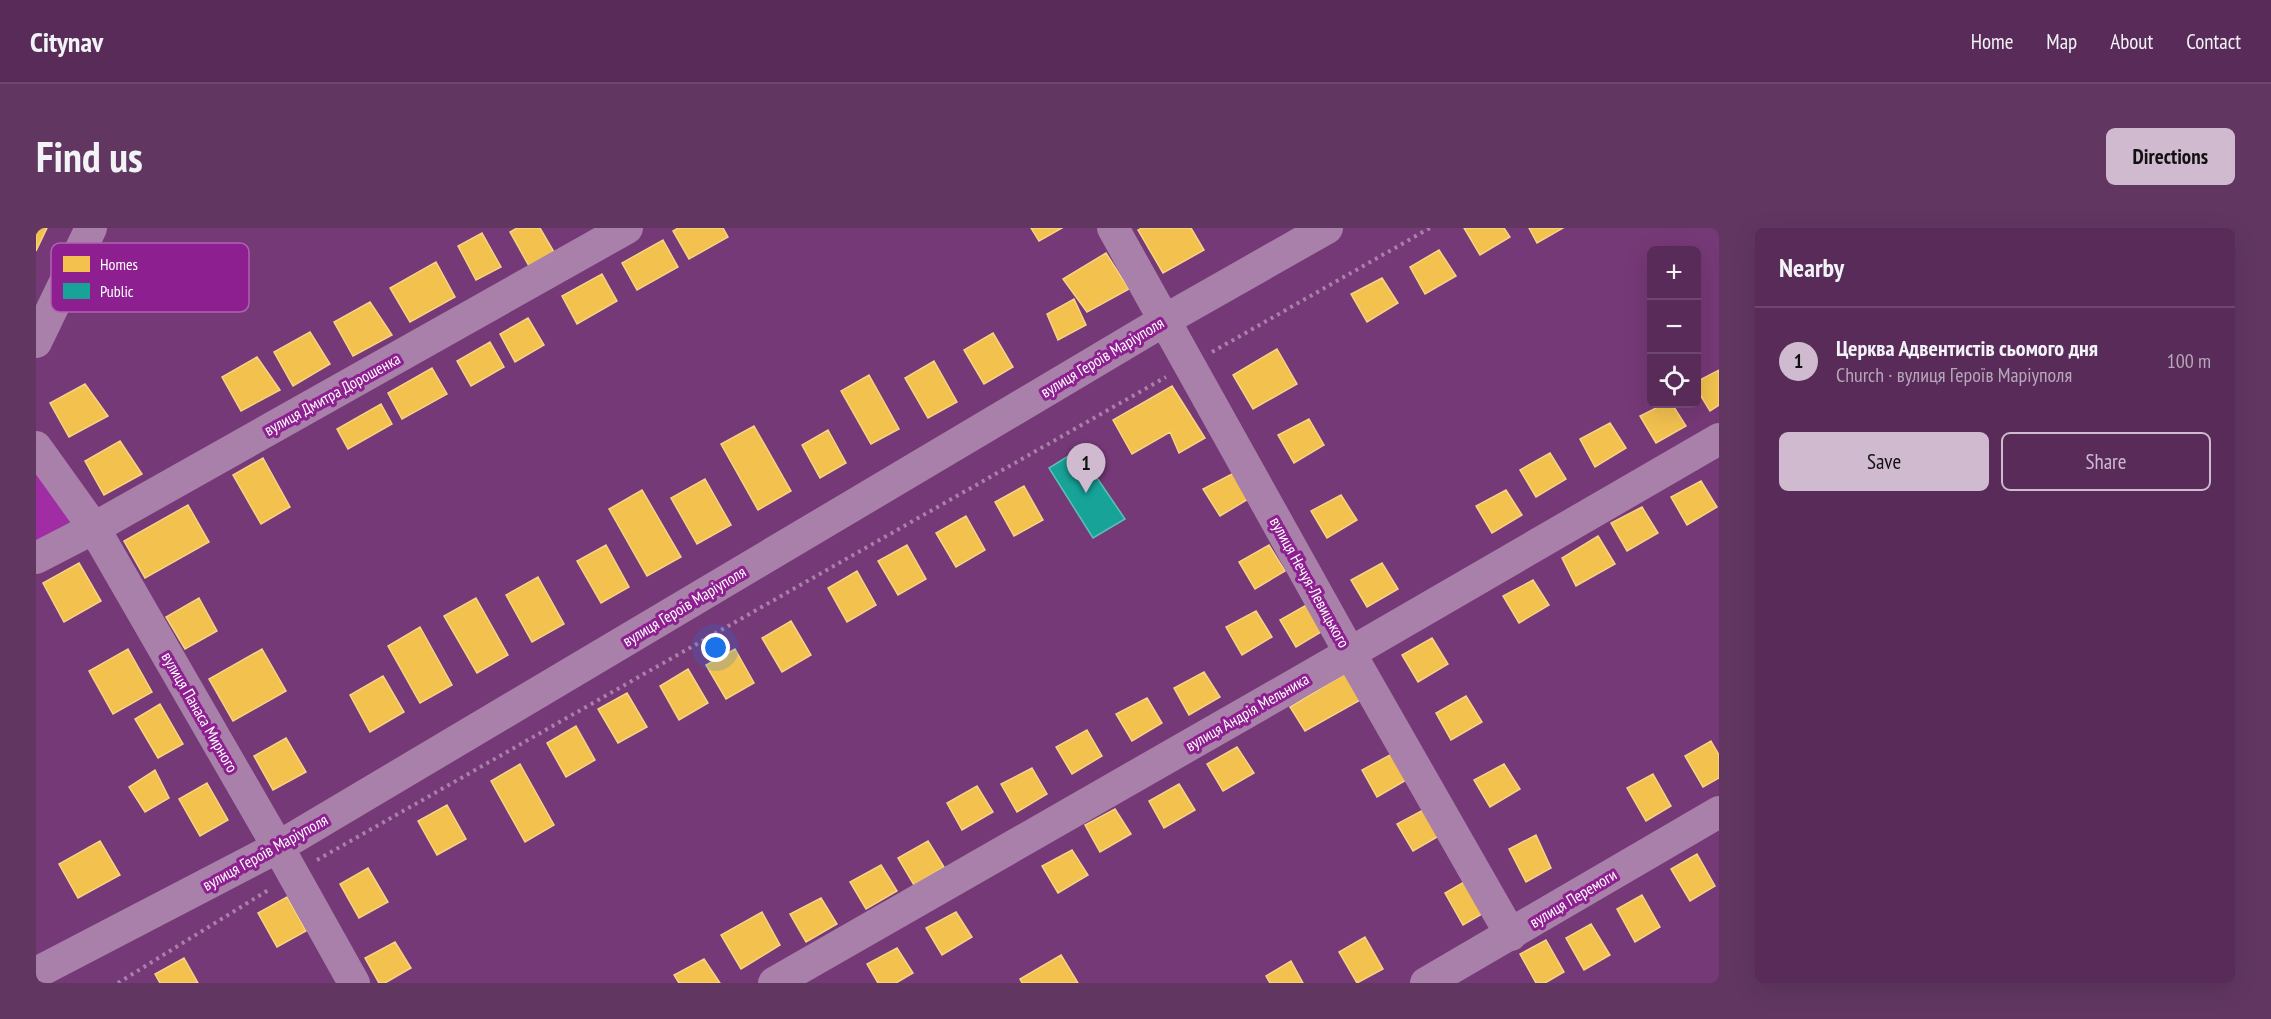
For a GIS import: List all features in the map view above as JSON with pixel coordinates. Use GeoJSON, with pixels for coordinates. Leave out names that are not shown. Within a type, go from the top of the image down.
{"type":"FeatureCollection","features":[{"type":"Feature","properties":{"kind":"street"},"geometry":{"type":"LineString","coordinates":[[84,243],[91,228]]}},
{"type":"Feature","properties":{"kind":"street","name":"вулиця Дмитра Дорошенка"},"geometry":{"type":"LineString","coordinates":[[36,558],[94,528],[627,228]]}},
{"type":"Feature","properties":{"kind":"street","name":"вулиця Нечуя-Левицького"},"geometry":{"type":"LineString","coordinates":[[1113,228],[1350,653],[1511,935]]}},
{"type":"Feature","properties":{"kind":"street","name":"вулиця Героїв Маріуполя"},"geometry":{"type":"LineString","coordinates":[[36,973],[278,847],[1165,320],[1327,228]]}},
{"type":"Feature","properties":{"kind":"street"},"geometry":{"type":"LineString","coordinates":[[36,342],[51,311]]}},
{"type":"Feature","properties":{"kind":"street","name":"вулиця Андрія Мельника"},"geometry":{"type":"LineString","coordinates":[[774,983],[1719,439]]}},
{"type":"Feature","properties":{"kind":"street","name":"вулиця Панаса Мирного"},"geometry":{"type":"LineString","coordinates":[[36,447],[94,528],[354,983]]}},
{"type":"Feature","properties":{"kind":"street","name":"вулиця Перемоги"},"geometry":{"type":"LineString","coordinates":[[1426,983],[1719,812]]}},
{"type":"Feature","properties":{"kind":"path"},"geometry":{"type":"LineString","coordinates":[[118,983],[293,874],[1430,228]]}},
{"type":"Feature","properties":{"kind":"shaded area"},"geometry":{"type":"Polygon","coordinates":[[[36,461],[94,509],[36,541],[36,461]]]}},
{"type":"Feature","properties":{"kind":"building: Homes"},"geometry":{"type":"Polygon","coordinates":[[[36,228],[47,228],[36,251],[36,228]]]}},
{"type":"Feature","properties":{"kind":"building: Homes"},"geometry":{"type":"Polygon","coordinates":[[[517,228],[540,228],[554,252],[529,266],[510,232],[517,228]]]}},
{"type":"Feature","properties":{"kind":"building: Homes"},"geometry":{"type":"Polygon","coordinates":[[[678,228],[723,228],[728,237],[689,259],[673,231],[678,228]]]}},
{"type":"Feature","properties":{"kind":"building: Homes"},"geometry":{"type":"Polygon","coordinates":[[[1031,228],[1062,228],[1039,241],[1031,228]]]}},
{"type":"Feature","properties":{"kind":"building: Homes"},"geometry":{"type":"Polygon","coordinates":[[[1142,228],[1191,228],[1204,250],[1163,273],[1138,230],[1142,228]]]}},
{"type":"Feature","properties":{"kind":"building: Homes"},"geometry":{"type":"Polygon","coordinates":[[[1464,228],[1504,228],[1510,237],[1480,255],[1464,228]]]}},
{"type":"Feature","properties":{"kind":"building: Homes"},"geometry":{"type":"Polygon","coordinates":[[[1529,228],[1563,228],[1537,243],[1529,228]]]}},
{"type":"Feature","properties":{"kind":"building: Homes"},"geometry":{"type":"Polygon","coordinates":[[[482,233],[501,267],[476,280],[458,246],[482,233]]]}},
{"type":"Feature","properties":{"kind":"building: Homes"},"geometry":{"type":"Polygon","coordinates":[[[663,240],[678,267],[637,290],[622,263],[663,240]]]}},
{"type":"Feature","properties":{"kind":"building: Homes"},"geometry":{"type":"Polygon","coordinates":[[[1439,250],[1456,276],[1425,294],[1410,267],[1439,250]]]}},
{"type":"Feature","properties":{"kind":"building: Homes"},"geometry":{"type":"Polygon","coordinates":[[[1106,253],[1129,289],[1087,312],[1063,279],[1106,253]]]}},
{"type":"Feature","properties":{"kind":"building: Homes"},"geometry":{"type":"Polygon","coordinates":[[[436,262],[455,297],[410,322],[390,288],[436,262]]]}},
{"type":"Feature","properties":{"kind":"building: Homes"},"geometry":{"type":"Polygon","coordinates":[[[602,274],[617,301],[577,324],[562,296],[602,274]]]}},
{"type":"Feature","properties":{"kind":"building: Homes"},"geometry":{"type":"Polygon","coordinates":[[[1382,278],[1398,303],[1367,322],[1351,294],[1382,278]]]}},
{"type":"Feature","properties":{"kind":"building: Homes"},"geometry":{"type":"Polygon","coordinates":[[[1074,299],[1086,325],[1058,340],[1047,314],[1074,299]]]}},
{"type":"Feature","properties":{"kind":"building: Homes"},"geometry":{"type":"Polygon","coordinates":[[[370,302],[392,335],[353,356],[334,322],[370,302]]]}},
{"type":"Feature","properties":{"kind":"building: Homes"},"geometry":{"type":"Polygon","coordinates":[[[528,318],[544,345],[515,362],[500,334],[528,318]]]}},
{"type":"Feature","properties":{"kind":"building: Homes"},"geometry":{"type":"Polygon","coordinates":[[[310,332],[330,364],[293,386],[274,352],[310,332]]]}},
{"type":"Feature","properties":{"kind":"building: Homes"},"geometry":{"type":"Polygon","coordinates":[[[993,333],[1013,367],[984,384],[964,350],[993,333]]]}},
{"type":"Feature","properties":{"kind":"building: Homes"},"geometry":{"type":"Polygon","coordinates":[[[490,342],[504,367],[471,386],[457,361],[490,342]]]}},
{"type":"Feature","properties":{"kind":"building: Homes"},"geometry":{"type":"Polygon","coordinates":[[[1277,349],[1297,384],[1253,409],[1233,375],[1277,349]]]}},
{"type":"Feature","properties":{"kind":"building: Homes"},"geometry":{"type":"Polygon","coordinates":[[[257,357],[280,390],[241,411],[222,377],[257,357]]]}},
{"type":"Feature","properties":{"kind":"building: Homes"},"geometry":{"type":"Polygon","coordinates":[[[934,361],[957,402],[928,418],[905,378],[934,361]]]}},
{"type":"Feature","properties":{"kind":"building: Homes"},"geometry":{"type":"Polygon","coordinates":[[[432,368],[447,394],[402,419],[388,393],[432,368]]]}},
{"type":"Feature","properties":{"kind":"building: Homes"},"geometry":{"type":"Polygon","coordinates":[[[1719,370],[1719,405],[1710,411],[1701,396],[1701,379],[1719,370]]]}},
{"type":"Feature","properties":{"kind":"building: Homes"},"geometry":{"type":"Polygon","coordinates":[[[869,375],[899,429],[871,444],[841,391],[869,375]]]}},
{"type":"Feature","properties":{"kind":"building: Homes"},"geometry":{"type":"Polygon","coordinates":[[[85,384],[108,416],[69,437],[50,403],[85,384]]]}},
{"type":"Feature","properties":{"kind":"building: Homes"},"geometry":{"type":"Polygon","coordinates":[[[1172,386],[1205,438],[1179,453],[1170,432],[1132,454],[1113,420],[1172,386]]]}},
{"type":"Feature","properties":{"kind":"building: Homes"},"geometry":{"type":"Polygon","coordinates":[[[381,404],[392,424],[348,449],[337,429],[381,404]]]}},
{"type":"Feature","properties":{"kind":"building: Homes"},"geometry":{"type":"Polygon","coordinates":[[[1656,408],[1675,408],[1686,426],[1656,443],[1640,416],[1656,408]]]}},
{"type":"Feature","properties":{"kind":"building: Homes"},"geometry":{"type":"Polygon","coordinates":[[[1309,419],[1324,445],[1294,463],[1278,435],[1309,419]]]}},
{"type":"Feature","properties":{"kind":"building: Homes"},"geometry":{"type":"Polygon","coordinates":[[[1610,423],[1626,448],[1595,467],[1580,439],[1610,423]]]}},
{"type":"Feature","properties":{"kind":"building: Homes"},"geometry":{"type":"Polygon","coordinates":[[[754,426],[791,491],[758,510],[721,444],[754,426]]]}},
{"type":"Feature","properties":{"kind":"building: Homes"},"geometry":{"type":"Polygon","coordinates":[[[828,430],[846,463],[820,478],[802,445],[828,430]]]}},
{"type":"Feature","properties":{"kind":"building: Homes"},"geometry":{"type":"Polygon","coordinates":[[[120,441],[142,474],[104,495],[85,461],[120,441]]]}},
{"type":"Feature","properties":{"kind":"building: Homes"},"geometry":{"type":"Polygon","coordinates":[[[1550,453],[1566,479],[1536,497],[1520,470],[1550,453]]]}},
{"type":"Feature","properties":{"kind":"building: Homes"},"geometry":{"type":"Polygon","coordinates":[[[263,458],[290,507],[261,524],[233,475],[263,458]]]}},
{"type":"Feature","properties":{"kind":"building: Homes"},"geometry":{"type":"Polygon","coordinates":[[[1234,473],[1250,498],[1220,516],[1203,489],[1234,473]]]}},
{"type":"Feature","properties":{"kind":"building: Homes"},"geometry":{"type":"Polygon","coordinates":[[[705,479],[731,525],[697,544],[671,498],[705,479]]]}},
{"type":"Feature","properties":{"kind":"building: Homes"},"geometry":{"type":"Polygon","coordinates":[[[1701,481],[1717,507],[1687,525],[1671,497],[1701,481]]]}},
{"type":"Feature","properties":{"kind":"building: Homes"},"geometry":{"type":"Polygon","coordinates":[[[1024,486],[1043,520],[1014,536],[995,502],[1024,486]]]}},
{"type":"Feature","properties":{"kind":"building: Homes"},"geometry":{"type":"Polygon","coordinates":[[[642,490],[681,557],[647,576],[609,509],[642,490]]]}},
{"type":"Feature","properties":{"kind":"building: Homes"},"geometry":{"type":"Polygon","coordinates":[[[1506,490],[1522,515],[1492,533],[1476,506],[1506,490]]]}},
{"type":"Feature","properties":{"kind":"building: Homes"},"geometry":{"type":"Polygon","coordinates":[[[1341,495],[1357,520],[1327,538],[1311,511],[1341,495]]]}},
{"type":"Feature","properties":{"kind":"building: Homes"},"geometry":{"type":"Polygon","coordinates":[[[188,505],[209,542],[145,578],[124,541],[188,505]]]}},
{"type":"Feature","properties":{"kind":"building: Homes"},"geometry":{"type":"Polygon","coordinates":[[[1642,507],[1658,533],[1627,551],[1611,523],[1642,507]]]}},
{"type":"Feature","properties":{"kind":"building: Homes"},"geometry":{"type":"Polygon","coordinates":[[[966,516],[985,550],[956,567],[936,533],[966,516]]]}},
{"type":"Feature","properties":{"kind":"building: Homes"},"geometry":{"type":"Polygon","coordinates":[[[1598,536],[1615,564],[1576,586],[1562,558],[1598,536]]]}},
{"type":"Feature","properties":{"kind":"building: Homes"},"geometry":{"type":"Polygon","coordinates":[[[606,545],[629,587],[601,603],[577,561],[606,545]]]}},
{"type":"Feature","properties":{"kind":"building: Homes"},"geometry":{"type":"Polygon","coordinates":[[[907,545],[926,579],[898,595],[878,561],[907,545]]]}},
{"type":"Feature","properties":{"kind":"building: Homes"},"geometry":{"type":"Polygon","coordinates":[[[1269,545],[1285,571],[1255,589],[1239,562],[1269,545]]]}},
{"type":"Feature","properties":{"kind":"building: Homes"},"geometry":{"type":"Polygon","coordinates":[[[79,563],[101,601],[64,622],[43,583],[79,563]]]}},
{"type":"Feature","properties":{"kind":"building: Homes"},"geometry":{"type":"Polygon","coordinates":[[[1382,563],[1398,589],[1367,607],[1351,580],[1382,563]]]}},
{"type":"Feature","properties":{"kind":"building: Homes"},"geometry":{"type":"Polygon","coordinates":[[[857,571],[876,605],[847,622],[828,588],[857,571]]]}},
{"type":"Feature","properties":{"kind":"building: Homes"},"geometry":{"type":"Polygon","coordinates":[[[538,577],[564,624],[532,642],[506,595],[538,577]]]}},
{"type":"Feature","properties":{"kind":"building: Homes"},"geometry":{"type":"Polygon","coordinates":[[[1533,580],[1549,605],[1519,623],[1503,596],[1533,580]]]}},
{"type":"Feature","properties":{"kind":"building: Homes"},"geometry":{"type":"Polygon","coordinates":[[[199,598],[217,631],[185,649],[166,617],[199,598]]]}},
{"type":"Feature","properties":{"kind":"building: Homes"},"geometry":{"type":"Polygon","coordinates":[[[476,598],[508,655],[477,673],[444,616],[476,598]]]}},
{"type":"Feature","properties":{"kind":"building: Homes"},"geometry":{"type":"Polygon","coordinates":[[[1310,603],[1326,629],[1296,647],[1280,620],[1310,603]]]}},
{"type":"Feature","properties":{"kind":"building: Homes"},"geometry":{"type":"Polygon","coordinates":[[[1256,611],[1272,637],[1242,655],[1226,627],[1256,611]]]}},
{"type":"Feature","properties":{"kind":"building: Homes"},"geometry":{"type":"Polygon","coordinates":[[[791,621],[811,655],[782,672],[762,638],[791,621]]]}},
{"type":"Feature","properties":{"kind":"building: Homes"},"geometry":{"type":"Polygon","coordinates":[[[420,627],[452,685],[420,703],[388,646],[420,627]]]}},
{"type":"Feature","properties":{"kind":"building: Homes"},"geometry":{"type":"Polygon","coordinates":[[[1432,638],[1448,664],[1418,682],[1402,655],[1432,638]]]}},
{"type":"Feature","properties":{"kind":"building: Homes"},"geometry":{"type":"Polygon","coordinates":[[[128,649],[152,692],[113,714],[89,671],[128,649]]]}},
{"type":"Feature","properties":{"kind":"building: Homes"},"geometry":{"type":"Polygon","coordinates":[[[262,649],[286,691],[233,721],[209,679],[262,649]]]}},
{"type":"Feature","properties":{"kind":"building: Homes"},"geometry":{"type":"Polygon","coordinates":[[[735,649],[754,683],[726,699],[706,665],[735,649]]]}},
{"type":"Feature","properties":{"kind":"building: Homes"},"geometry":{"type":"Polygon","coordinates":[[[688,669],[708,703],[679,720],[660,686],[688,669]]]}},
{"type":"Feature","properties":{"kind":"building: Homes"},"geometry":{"type":"Polygon","coordinates":[[[1204,672],[1220,697],[1189,715],[1174,688],[1204,672]]]}},
{"type":"Feature","properties":{"kind":"building: Homes"},"geometry":{"type":"Polygon","coordinates":[[[1346,673],[1362,699],[1305,731],[1290,707],[1346,673]]]}},
{"type":"Feature","properties":{"kind":"building: Homes"},"geometry":{"type":"Polygon","coordinates":[[[383,676],[404,712],[370,732],[350,695],[383,676]]]}},
{"type":"Feature","properties":{"kind":"building: Homes"},"geometry":{"type":"Polygon","coordinates":[[[627,693],[647,727],[618,743],[598,709],[627,693]]]}},
{"type":"Feature","properties":{"kind":"building: Homes"},"geometry":{"type":"Polygon","coordinates":[[[1466,696],[1482,722],[1451,740],[1436,713],[1466,696]]]}},
{"type":"Feature","properties":{"kind":"building: Homes"},"geometry":{"type":"Polygon","coordinates":[[[1147,698],[1162,723],[1132,741],[1116,714],[1147,698]]]}},
{"type":"Feature","properties":{"kind":"building: Homes"},"geometry":{"type":"Polygon","coordinates":[[[160,704],[183,744],[158,758],[135,719],[160,704]]]}},
{"type":"Feature","properties":{"kind":"building: Homes"},"geometry":{"type":"Polygon","coordinates":[[[576,726],[595,760],[566,777],[547,743],[576,726]]]}},
{"type":"Feature","properties":{"kind":"building: Homes"},"geometry":{"type":"Polygon","coordinates":[[[1087,730],[1102,756],[1072,774],[1056,747],[1087,730]]]}},
{"type":"Feature","properties":{"kind":"building: Homes"},"geometry":{"type":"Polygon","coordinates":[[[286,738],[306,772],[273,790],[254,756],[286,738]]]}},
{"type":"Feature","properties":{"kind":"building: Homes"},"geometry":{"type":"Polygon","coordinates":[[[1711,741],[1719,755],[1719,778],[1703,787],[1685,756],[1711,741]]]}},
{"type":"Feature","properties":{"kind":"building: Homes"},"geometry":{"type":"Polygon","coordinates":[[[1237,747],[1254,773],[1223,791],[1207,764],[1237,747]]]}},
{"type":"Feature","properties":{"kind":"building: Homes"},"geometry":{"type":"Polygon","coordinates":[[[1392,754],[1408,779],[1377,797],[1362,770],[1392,754]]]}},
{"type":"Feature","properties":{"kind":"building: Homes"},"geometry":{"type":"Polygon","coordinates":[[[520,764],[554,825],[525,842],[491,781],[520,764]]]}},
{"type":"Feature","properties":{"kind":"building: Homes"},"geometry":{"type":"Polygon","coordinates":[[[1504,764],[1520,789],[1490,807],[1474,780],[1504,764]]]}},
{"type":"Feature","properties":{"kind":"building: Homes"},"geometry":{"type":"Polygon","coordinates":[[[1032,768],[1047,794],[1017,812],[1001,784],[1032,768]]]}},
{"type":"Feature","properties":{"kind":"building: Homes"},"geometry":{"type":"Polygon","coordinates":[[[155,770],[169,798],[145,812],[129,787],[155,770]]]}},
{"type":"Feature","properties":{"kind":"building: Homes"},"geometry":{"type":"Polygon","coordinates":[[[1653,774],[1671,806],[1646,821],[1627,788],[1653,774]]]}},
{"type":"Feature","properties":{"kind":"building: Homes"},"geometry":{"type":"Polygon","coordinates":[[[207,783],[228,820],[200,836],[179,799],[207,783]]]}},
{"type":"Feature","properties":{"kind":"building: Homes"},"geometry":{"type":"Polygon","coordinates":[[[1179,784],[1195,810],[1164,828],[1149,801],[1179,784]]]}},
{"type":"Feature","properties":{"kind":"building: Homes"},"geometry":{"type":"Polygon","coordinates":[[[977,786],[993,812],[962,830],[947,803],[977,786]]]}},
{"type":"Feature","properties":{"kind":"building: Homes"},"geometry":{"type":"Polygon","coordinates":[[[447,805],[466,839],[437,855],[418,821],[447,805]]]}},
{"type":"Feature","properties":{"kind":"building: Homes"},"geometry":{"type":"Polygon","coordinates":[[[1427,808],[1444,833],[1413,851],[1397,824],[1427,808]]]}},
{"type":"Feature","properties":{"kind":"building: Homes"},"geometry":{"type":"Polygon","coordinates":[[[1115,809],[1131,834],[1100,852],[1085,825],[1115,809]]]}},
{"type":"Feature","properties":{"kind":"building: Homes"},"geometry":{"type":"Polygon","coordinates":[[[1536,835],[1551,868],[1526,882],[1509,849],[1536,835]]]}},
{"type":"Feature","properties":{"kind":"building: Homes"},"geometry":{"type":"Polygon","coordinates":[[[100,841],[120,875],[78,898],[59,864],[100,841]]]}},
{"type":"Feature","properties":{"kind":"building: Homes"},"geometry":{"type":"Polygon","coordinates":[[[928,841],[944,867],[914,885],[898,858],[928,841]]]}},
{"type":"Feature","properties":{"kind":"building: Homes"},"geometry":{"type":"Polygon","coordinates":[[[1072,850],[1088,875],[1058,893],[1042,866],[1072,850]]]}},
{"type":"Feature","properties":{"kind":"building: Homes"},"geometry":{"type":"Polygon","coordinates":[[[1697,854],[1715,886],[1690,901],[1671,869],[1697,854]]]}},
{"type":"Feature","properties":{"kind":"building: Homes"},"geometry":{"type":"Polygon","coordinates":[[[881,865],[897,891],[866,909],[850,882],[881,865]]]}},
{"type":"Feature","properties":{"kind":"building: Homes"},"geometry":{"type":"Polygon","coordinates":[[[368,868],[388,902],[359,918],[340,884],[368,868]]]}},
{"type":"Feature","properties":{"kind":"building: Homes"},"geometry":{"type":"Polygon","coordinates":[[[1471,878],[1489,910],[1463,925],[1445,893],[1471,878]]]}},
{"type":"Feature","properties":{"kind":"building: Homes"},"geometry":{"type":"Polygon","coordinates":[[[1642,895],[1660,927],[1635,942],[1617,909],[1642,895]]]}},
{"type":"Feature","properties":{"kind":"building: Homes"},"geometry":{"type":"Polygon","coordinates":[[[287,897],[306,931],[277,947],[258,913],[287,897]]]}},
{"type":"Feature","properties":{"kind":"building: Homes"},"geometry":{"type":"Polygon","coordinates":[[[821,898],[837,924],[806,942],[790,914],[821,898]]]}},
{"type":"Feature","properties":{"kind":"building: Homes"},"geometry":{"type":"Polygon","coordinates":[[[762,912],[780,945],[741,969],[721,935],[762,912]]]}},
{"type":"Feature","properties":{"kind":"building: Homes"},"geometry":{"type":"Polygon","coordinates":[[[956,912],[972,937],[942,955],[926,928],[956,912]]]}},
{"type":"Feature","properties":{"kind":"building: Homes"},"geometry":{"type":"Polygon","coordinates":[[[1591,924],[1610,955],[1584,970],[1566,938],[1591,924]]]}},
{"type":"Feature","properties":{"kind":"building: Homes"},"geometry":{"type":"Polygon","coordinates":[[[1365,937],[1383,969],[1357,983],[1339,952],[1365,937]]]}},
{"type":"Feature","properties":{"kind":"building: Homes"},"geometry":{"type":"Polygon","coordinates":[[[1546,940],[1564,972],[1545,983],[1536,983],[1520,954],[1546,940]]]}},
{"type":"Feature","properties":{"kind":"building: Homes"},"geometry":{"type":"Polygon","coordinates":[[[395,942],[411,968],[385,983],[379,983],[365,958],[395,942]]]}},
{"type":"Feature","properties":{"kind":"building: Homes"},"geometry":{"type":"Polygon","coordinates":[[[897,948],[913,973],[896,983],[878,983],[867,964],[897,948]]]}},
{"type":"Feature","properties":{"kind":"building: Homes"},"geometry":{"type":"Polygon","coordinates":[[[1061,955],[1078,983],[1022,983],[1020,979],[1061,955]]]}},
{"type":"Feature","properties":{"kind":"building: Homes"},"geometry":{"type":"Polygon","coordinates":[[[184,958],[198,983],[160,983],[155,974],[184,958]]]}},
{"type":"Feature","properties":{"kind":"building: Homes"},"geometry":{"type":"Polygon","coordinates":[[[704,959],[720,983],[679,983],[674,975],[704,959]]]}},
{"type":"Feature","properties":{"kind":"building: Homes"},"geometry":{"type":"Polygon","coordinates":[[[1291,961],[1303,983],[1270,983],[1266,976],[1291,961]]]}},
{"type":"Feature","properties":{"kind":"building: Public"},"geometry":{"type":"Polygon","coordinates":[[[1078,450],[1125,519],[1093,538],[1049,468],[1078,450]]]}},
{"type":"Feature","properties":{"kind":"place","name":"Церква Адвентистів сьомого дня"},"geometry":{"type":"Point","coordinates":[1086,493]}}]}
